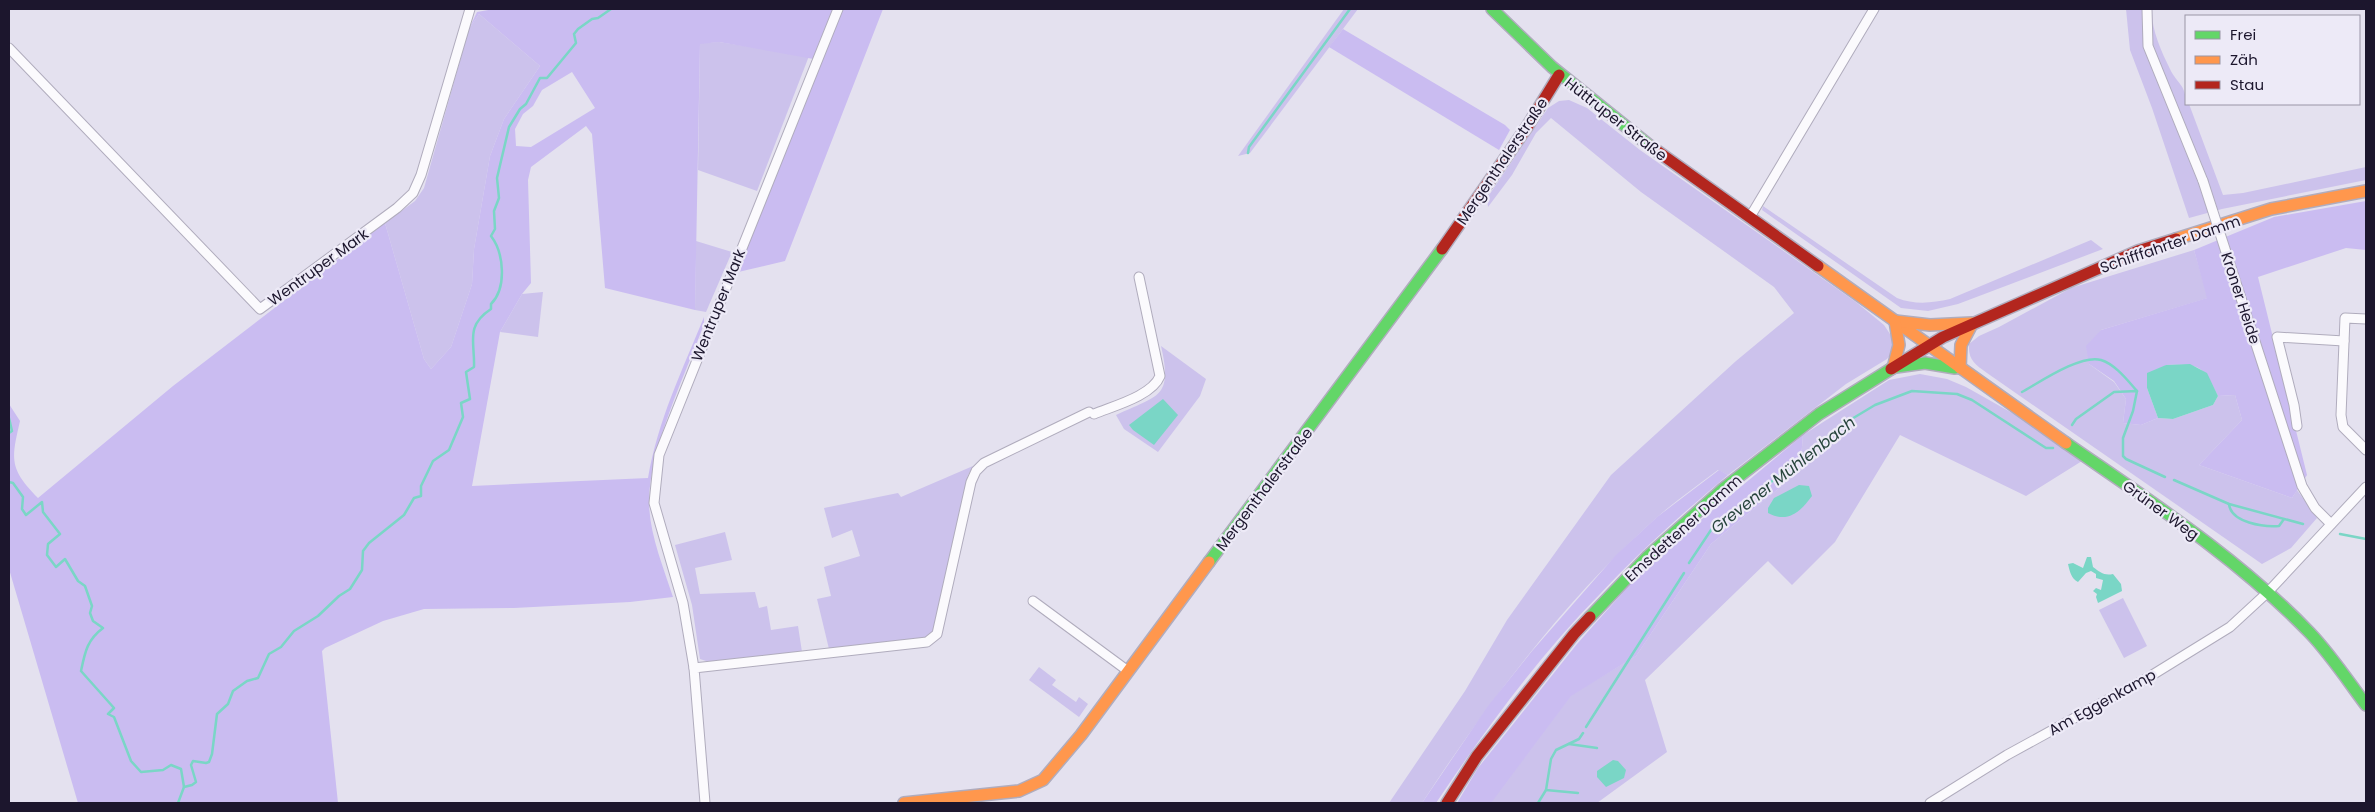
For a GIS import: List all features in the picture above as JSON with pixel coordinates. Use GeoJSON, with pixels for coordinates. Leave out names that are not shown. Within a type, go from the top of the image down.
{"type":"FeatureCollection","features":[{"type":"Feature","properties":{"kind":"main road","name":"Hüttruper Straße"},"geometry":{"type":"LineString","coordinates":[[1492,9],[1559,75],[1654,150],[1750,217],[1927,346]]}},
{"type":"Feature","properties":{"kind":"main road","name":"Mergenthalerstraße"},"geometry":{"type":"LineString","coordinates":[[904,803],[1019,791],[1043,780],[1081,735],[1471,210],[1527,127],[1559,75]]}},
{"type":"Feature","properties":{"kind":"main road","name":"Schifffahrter Damm"},"geometry":{"type":"LineString","coordinates":[[1927,346],[1972,323],[2138,251],[2271,209],[2366,191]]}},
{"type":"Feature","properties":{"kind":"main road"},"geometry":{"type":"LineString","coordinates":[[1893,368],[1898,358],[1901,343],[1895,322],[1930,325],[1972,323]]}},
{"type":"Feature","properties":{"kind":"main road"},"geometry":{"type":"LineString","coordinates":[[1893,368],[1925,363],[1960,368],[1959,348],[1963,335],[1972,323]]}},
{"type":"Feature","properties":{"kind":"main road","name":"Emsdettener Damm"},"geometry":{"type":"LineString","coordinates":[[1447,803],[1477,756],[1574,634],[1647,556],[1724,488],[1819,414],[1927,346]]}},
{"type":"Feature","properties":{"kind":"main road","name":"Grüner Weg"},"geometry":{"type":"LineString","coordinates":[[1927,346],[2151,503],[2268,592],[2321,646],[2366,705]]}},
{"type":"Feature","properties":{"kind":"street","name":"Wentruper Mark"},"geometry":{"type":"LineString","coordinates":[[9,48],[260,309],[397,208],[413,193],[421,175],[470,9]]}},
{"type":"Feature","properties":{"kind":"street","name":"Wentruper Mark"},"geometry":{"type":"LineString","coordinates":[[705,803],[694,668],[682,603],[654,503],[659,455],[838,9]]}},
{"type":"Feature","properties":{"kind":"street"},"geometry":{"type":"LineString","coordinates":[[1750,217],[1874,9]]}},
{"type":"Feature","properties":{"kind":"street","name":"Kroner Heide"},"geometry":{"type":"LineString","coordinates":[[2147,9],[2148,46],[2203,181],[2302,486],[2315,508],[2331,524]]}},
{"type":"Feature","properties":{"kind":"street"},"geometry":{"type":"LineString","coordinates":[[694,668],[927,642],[937,634],[971,482],[976,471],[984,463],[1091,413],[1149,391],[1157,383],[1160,376],[1138,277]]}},
{"type":"Feature","properties":{"kind":"street"},"geometry":{"type":"LineString","coordinates":[[2366,319],[2345,318],[2341,415],[2343,427],[2366,450]]}},
{"type":"Feature","properties":{"kind":"street"},"geometry":{"type":"LineString","coordinates":[[2296,426],[2294,404],[2277,337],[2344,341]]}},
{"type":"Feature","properties":{"kind":"street","name":"Am Eggenkamp"},"geometry":{"type":"LineString","coordinates":[[1930,803],[2007,755],[2149,676],[2212,638],[2244,615],[2268,592],[2366,486]]}},
{"type":"Feature","properties":{"kind":"street"},"geometry":{"type":"LineString","coordinates":[[1033,601],[1128,671]]}},
{"type":"Feature","properties":{"kind":"shaded area"},"geometry":{"type":"Polygon","coordinates":[[[494,9],[883,9],[785,261],[734,273],[819,60],[719,42],[700,44],[695,310],[605,288],[592,134],[586,126],[531,167],[528,180],[531,283],[522,294],[500,332],[472,486],[648,478],[664,416],[704,317],[704,324],[662,435],[655,457],[651,480],[649,501],[651,525],[673,597],[630,602],[514,608],[424,609],[383,621],[325,648],[322,651],[338,803],[78,803],[9,569],[9,404],[20,421],[14,455],[17,471],[38,498],[173,386],[385,223],[424,359],[431,369],[451,347],[472,284],[474,249],[490,156],[504,119],[540,66],[479,14],[469,29],[477,12],[494,9]],[[572,72],[542,90],[533,106],[523,114],[515,129],[516,146],[531,147],[595,108],[572,72]]]}},
{"type":"Feature","properties":{"kind":"shaded area"},"geometry":{"type":"Polygon","coordinates":[[[1344,9],[1358,9],[1250,153],[1238,156],[1344,9]]]}},
{"type":"Feature","properties":{"kind":"shaded area"},"geometry":{"type":"Polygon","coordinates":[[[2126,9],[2152,9],[2153,24],[2160,47],[2173,74],[2183,88],[2185,105],[2189,105],[2223,195],[2243,193],[2366,167],[2366,180],[2222,209],[2189,218],[2152,108],[2130,50],[2126,9]]]}},
{"type":"Feature","properties":{"kind":"shaded area"},"geometry":{"type":"Polygon","coordinates":[[[479,14],[540,66],[504,119],[490,156],[474,249],[472,284],[451,347],[431,369],[424,359],[385,223],[415,201],[424,188],[469,29],[479,14]]]}},
{"type":"Feature","properties":{"kind":"shaded area"},"geometry":{"type":"Polygon","coordinates":[[[1343,29],[1505,125],[1510,130],[1499,150],[1329,47],[1343,29]]]}},
{"type":"Feature","properties":{"kind":"shaded area"},"geometry":{"type":"Polygon","coordinates":[[[719,42],[809,56],[757,191],[698,170],[700,43],[719,42]]]}},
{"type":"Feature","properties":{"kind":"shaded area"},"geometry":{"type":"Polygon","coordinates":[[[1569,100],[1587,108],[1640,150],[1856,302],[1884,325],[1894,340],[1893,352],[1887,359],[1846,384],[1728,475],[1718,470],[1655,519],[1590,583],[1559,618],[1501,690],[1422,803],[1389,803],[1465,691],[1507,620],[1611,475],[1736,361],[1794,313],[1774,287],[1641,192],[1551,118],[1536,133],[1512,175],[1488,207],[1487,198],[1548,108],[1559,101],[1569,100]]]}},
{"type":"Feature","properties":{"kind":"shaded area"},"geometry":{"type":"Polygon","coordinates":[[[2366,201],[2366,250],[2346,248],[2258,277],[2307,475],[2292,498],[2199,465],[2242,420],[2235,395],[2218,396],[2204,372],[2199,368],[2186,365],[2166,365],[2147,388],[2158,418],[2141,425],[2123,423],[2126,399],[2114,381],[2089,364],[2086,346],[2101,330],[2207,298],[2194,250],[2274,217],[2366,201]]]}},
{"type":"Feature","properties":{"kind":"shaded area"},"geometry":{"type":"Polygon","coordinates":[[[1763,206],[1897,298],[1910,302],[1950,299],[2091,240],[2103,249],[1958,304],[1928,311],[1901,308],[1762,210],[1763,206]]]}},
{"type":"Feature","properties":{"kind":"shaded area"},"geometry":{"type":"Polygon","coordinates":[[[696,241],[732,252],[706,312],[695,310],[696,241]]]}},
{"type":"Feature","properties":{"kind":"shaded area"},"geometry":{"type":"Polygon","coordinates":[[[2194,250],[2208,298],[2101,330],[2089,364],[2114,382],[2126,399],[2123,423],[2141,425],[2158,418],[2173,419],[2213,405],[2218,396],[2235,395],[2242,420],[2199,465],[2292,498],[2297,490],[2317,518],[2291,548],[2262,564],[1987,373],[1976,364],[1970,354],[1969,344],[1979,336],[2071,288],[2194,250]]]}},
{"type":"Feature","properties":{"kind":"shaded area"},"geometry":{"type":"Polygon","coordinates":[[[543,292],[538,337],[500,332],[522,294],[543,292]]]}},
{"type":"Feature","properties":{"kind":"shaded area"},"geometry":{"type":"Polygon","coordinates":[[[1161,346],[1206,379],[1200,396],[1158,452],[1124,429],[1116,415],[1143,403],[1159,392],[1165,376],[1161,346]]]}},
{"type":"Feature","properties":{"kind":"shaded area"},"geometry":{"type":"Polygon","coordinates":[[[2190,364],[2207,373],[2218,396],[2213,405],[2173,419],[2158,418],[2147,388],[2147,373],[2166,365],[2190,364]]]}},
{"type":"Feature","properties":{"kind":"shaded area"},"geometry":{"type":"Polygon","coordinates":[[[1920,374],[1947,379],[1966,387],[2021,418],[2082,461],[2026,496],[1900,435],[1835,542],[1792,585],[1768,561],[1645,680],[1667,752],[1597,803],[1490,803],[1571,695],[1636,656],[1711,544],[1800,471],[1803,435],[1889,380],[1920,374]]]}},
{"type":"Feature","properties":{"kind":"shaded area"},"geometry":{"type":"Polygon","coordinates":[[[1163,399],[1178,415],[1154,445],[1129,425],[1163,399]]]}},
{"type":"Feature","properties":{"kind":"shaded area"},"geometry":{"type":"Polygon","coordinates":[[[1803,435],[1800,471],[1711,544],[1636,656],[1571,696],[1491,803],[1457,803],[1478,768],[1577,644],[1648,564],[1803,435]]]}},
{"type":"Feature","properties":{"kind":"shaded area"},"geometry":{"type":"Polygon","coordinates":[[[973,466],[968,475],[935,627],[931,634],[923,639],[829,649],[817,599],[831,596],[824,567],[860,556],[852,530],[832,538],[824,508],[898,493],[901,497],[973,466]]]}},
{"type":"Feature","properties":{"kind":"shaded area"},"geometry":{"type":"Polygon","coordinates":[[[1719,470],[1728,475],[1678,518],[1631,563],[1555,643],[1493,721],[1436,803],[1422,803],[1488,706],[1532,651],[1616,555],[1657,517],[1719,470]]]}},
{"type":"Feature","properties":{"kind":"shaded area"},"geometry":{"type":"Polygon","coordinates":[[[1799,485],[1809,486],[1812,496],[1799,511],[1782,517],[1768,513],[1768,508],[1774,498],[1799,485]]]}},
{"type":"Feature","properties":{"kind":"shaded area"},"geometry":{"type":"Polygon","coordinates":[[[725,532],[732,560],[695,568],[700,594],[755,592],[759,608],[767,606],[771,630],[798,626],[802,652],[709,662],[700,659],[692,605],[675,545],[725,532]]]}},
{"type":"Feature","properties":{"kind":"shaded area"},"geometry":{"type":"Polygon","coordinates":[[[2087,557],[2091,557],[2093,567],[2100,572],[2113,574],[2121,584],[2122,591],[2098,603],[2097,594],[2093,591],[2096,588],[2101,590],[2103,580],[2096,578],[2096,574],[2091,571],[2086,573],[2078,582],[2072,577],[2068,564],[2073,563],[2083,568],[2087,557]]]}},
{"type":"Feature","properties":{"kind":"shaded area"},"geometry":{"type":"Polygon","coordinates":[[[2123,598],[2147,646],[2124,658],[2099,610],[2123,598]]]}},
{"type":"Feature","properties":{"kind":"shaded area"},"geometry":{"type":"Polygon","coordinates":[[[1039,667],[1056,680],[1052,685],[1076,702],[1079,697],[1088,704],[1079,717],[1029,680],[1039,667]]]}},
{"type":"Feature","properties":{"kind":"shaded area"},"geometry":{"type":"Polygon","coordinates":[[[1613,760],[1618,761],[1626,770],[1624,778],[1606,787],[1597,777],[1597,771],[1613,760]]]}},
{"type":"Feature","properties":{"kind":"waterway"},"geometry":{"type":"LineString","coordinates":[[178,803],[184,787],[196,782],[191,765],[193,761],[209,762],[212,754],[217,714],[228,704],[233,691],[247,681],[258,678],[269,654],[281,647],[294,631],[318,616],[339,596],[350,589],[362,570],[363,551],[369,543],[404,515],[414,498],[421,496],[421,486],[433,461],[449,450],[463,417],[461,403],[470,399],[466,372],[474,367],[474,328],[483,315],[491,309],[491,304],[500,289],[501,261],[491,236],[495,229],[494,211],[499,198],[497,178],[509,127],[520,109],[526,104],[540,78],[547,78],[576,43],[574,34],[578,29],[611,9]]}},
{"type":"Feature","properties":{"kind":"waterway"},"geometry":{"type":"LineString","coordinates":[[1248,153],[1249,147],[1350,9]]}},
{"type":"Feature","properties":{"kind":"waterway","name":"Grevener Mühlenbach"},"geometry":{"type":"LineString","coordinates":[[2022,392],[2061,370],[2093,359],[2101,360],[2111,365],[2137,391]]}},
{"type":"Feature","properties":{"kind":"waterway","name":"Grevener Mühlenbach"},"geometry":{"type":"LineString","coordinates":[[1689,563],[1711,530],[1845,423],[1875,405],[1912,391],[1957,394],[1972,400],[2046,448],[2053,448]]}},
{"type":"Feature","properties":{"kind":"waterway","name":"Grevener Mühlenbach"},"geometry":{"type":"LineString","coordinates":[[2072,425],[2076,419],[2114,392],[2137,391],[2133,411],[2123,438],[2123,456],[2165,477]]}},
{"type":"Feature","properties":{"kind":"waterway"},"geometry":{"type":"LineString","coordinates":[[9,418],[12,431],[9,433]]}},
{"type":"Feature","properties":{"kind":"waterway","name":"Grevener Mühlenbach"},"geometry":{"type":"LineString","coordinates":[[2174,480],[2229,504],[2303,524]]}},
{"type":"Feature","properties":{"kind":"waterway"},"geometry":{"type":"LineString","coordinates":[[9,482],[13,483],[23,497],[22,509],[26,515],[42,502],[43,512],[60,534],[48,544],[47,555],[56,567],[65,559],[78,581],[85,586],[92,606],[90,613],[93,621],[103,628],[90,642],[81,671],[114,708],[108,714],[114,717],[131,761],[141,772],[163,770],[171,765],[181,769],[184,787]]}},
{"type":"Feature","properties":{"kind":"waterway","name":"Grevener Mühlenbach"},"geometry":{"type":"LineString","coordinates":[[2229,504],[2236,516],[2249,522],[2265,526],[2279,526],[2284,519]]}},
{"type":"Feature","properties":{"kind":"waterway","name":"Grevener Mühlenbach"},"geometry":{"type":"LineString","coordinates":[[2340,534],[2366,539]]}},
{"type":"Feature","properties":{"kind":"waterway","name":"Grevener Mühlenbach"},"geometry":{"type":"LineString","coordinates":[[1586,727],[1684,573]]}},
{"type":"Feature","properties":{"kind":"waterway","name":"Grevener Mühlenbach"},"geometry":{"type":"LineString","coordinates":[[1538,803],[1546,790],[1551,759],[1556,750],[1579,739],[1583,733]]}},
{"type":"Feature","properties":{"kind":"waterway"},"geometry":{"type":"LineString","coordinates":[[1569,744],[1597,748]]}},
{"type":"Feature","properties":{"kind":"waterway"},"geometry":{"type":"LineString","coordinates":[[1546,790],[1578,793]]}},
{"type":"Feature","properties":{"kind":"traffic: fast"},"geometry":{"type":"LineString","coordinates":[[1492,9],[1552,67],[1650,146]]}},
{"type":"Feature","properties":{"kind":"traffic: fast"},"geometry":{"type":"LineString","coordinates":[[1209,562],[1442,249]]}},
{"type":"Feature","properties":{"kind":"traffic: fast"},"geometry":{"type":"LineString","coordinates":[[1896,367],[1925,363],[1955,368]]}},
{"type":"Feature","properties":{"kind":"traffic: fast"},"geometry":{"type":"LineString","coordinates":[[1590,617],[1647,557],[1724,488],[1819,414],[1891,369]]}},
{"type":"Feature","properties":{"kind":"traffic: fast"},"geometry":{"type":"LineString","coordinates":[[2066,443],[2162,509],[2224,555],[2253,580],[2318,641],[2366,705]]}},
{"type":"Feature","properties":{"kind":"traffic: slow"},"geometry":{"type":"LineString","coordinates":[[2176,239],[2271,209],[2366,191]]}},
{"type":"Feature","properties":{"kind":"traffic: slow"},"geometry":{"type":"LineString","coordinates":[[1818,266],[2066,443]]}},
{"type":"Feature","properties":{"kind":"traffic: slow"},"geometry":{"type":"LineString","coordinates":[[1895,321],[1930,325],[1972,323]]}},
{"type":"Feature","properties":{"kind":"traffic: slow"},"geometry":{"type":"LineString","coordinates":[[1893,368],[1899,345],[1895,321]]}},
{"type":"Feature","properties":{"kind":"traffic: slow"},"geometry":{"type":"LineString","coordinates":[[1960,368],[1961,345],[1972,324]]}},
{"type":"Feature","properties":{"kind":"traffic: slow"},"geometry":{"type":"LineString","coordinates":[[904,803],[1019,791],[1043,780],[1081,735],[1209,562]]}},
{"type":"Feature","properties":{"kind":"traffic: jam"},"geometry":{"type":"LineString","coordinates":[[1442,249],[1527,127],[1559,75]]}},
{"type":"Feature","properties":{"kind":"traffic: jam"},"geometry":{"type":"LineString","coordinates":[[1650,146],[1818,266]]}},
{"type":"Feature","properties":{"kind":"traffic: jam"},"geometry":{"type":"LineString","coordinates":[[1891,369],[1943,337],[2138,251],[2176,239]]}},
{"type":"Feature","properties":{"kind":"traffic: jam"},"geometry":{"type":"LineString","coordinates":[[1447,803],[1477,756],[1574,634],[1590,617]]}}]}
